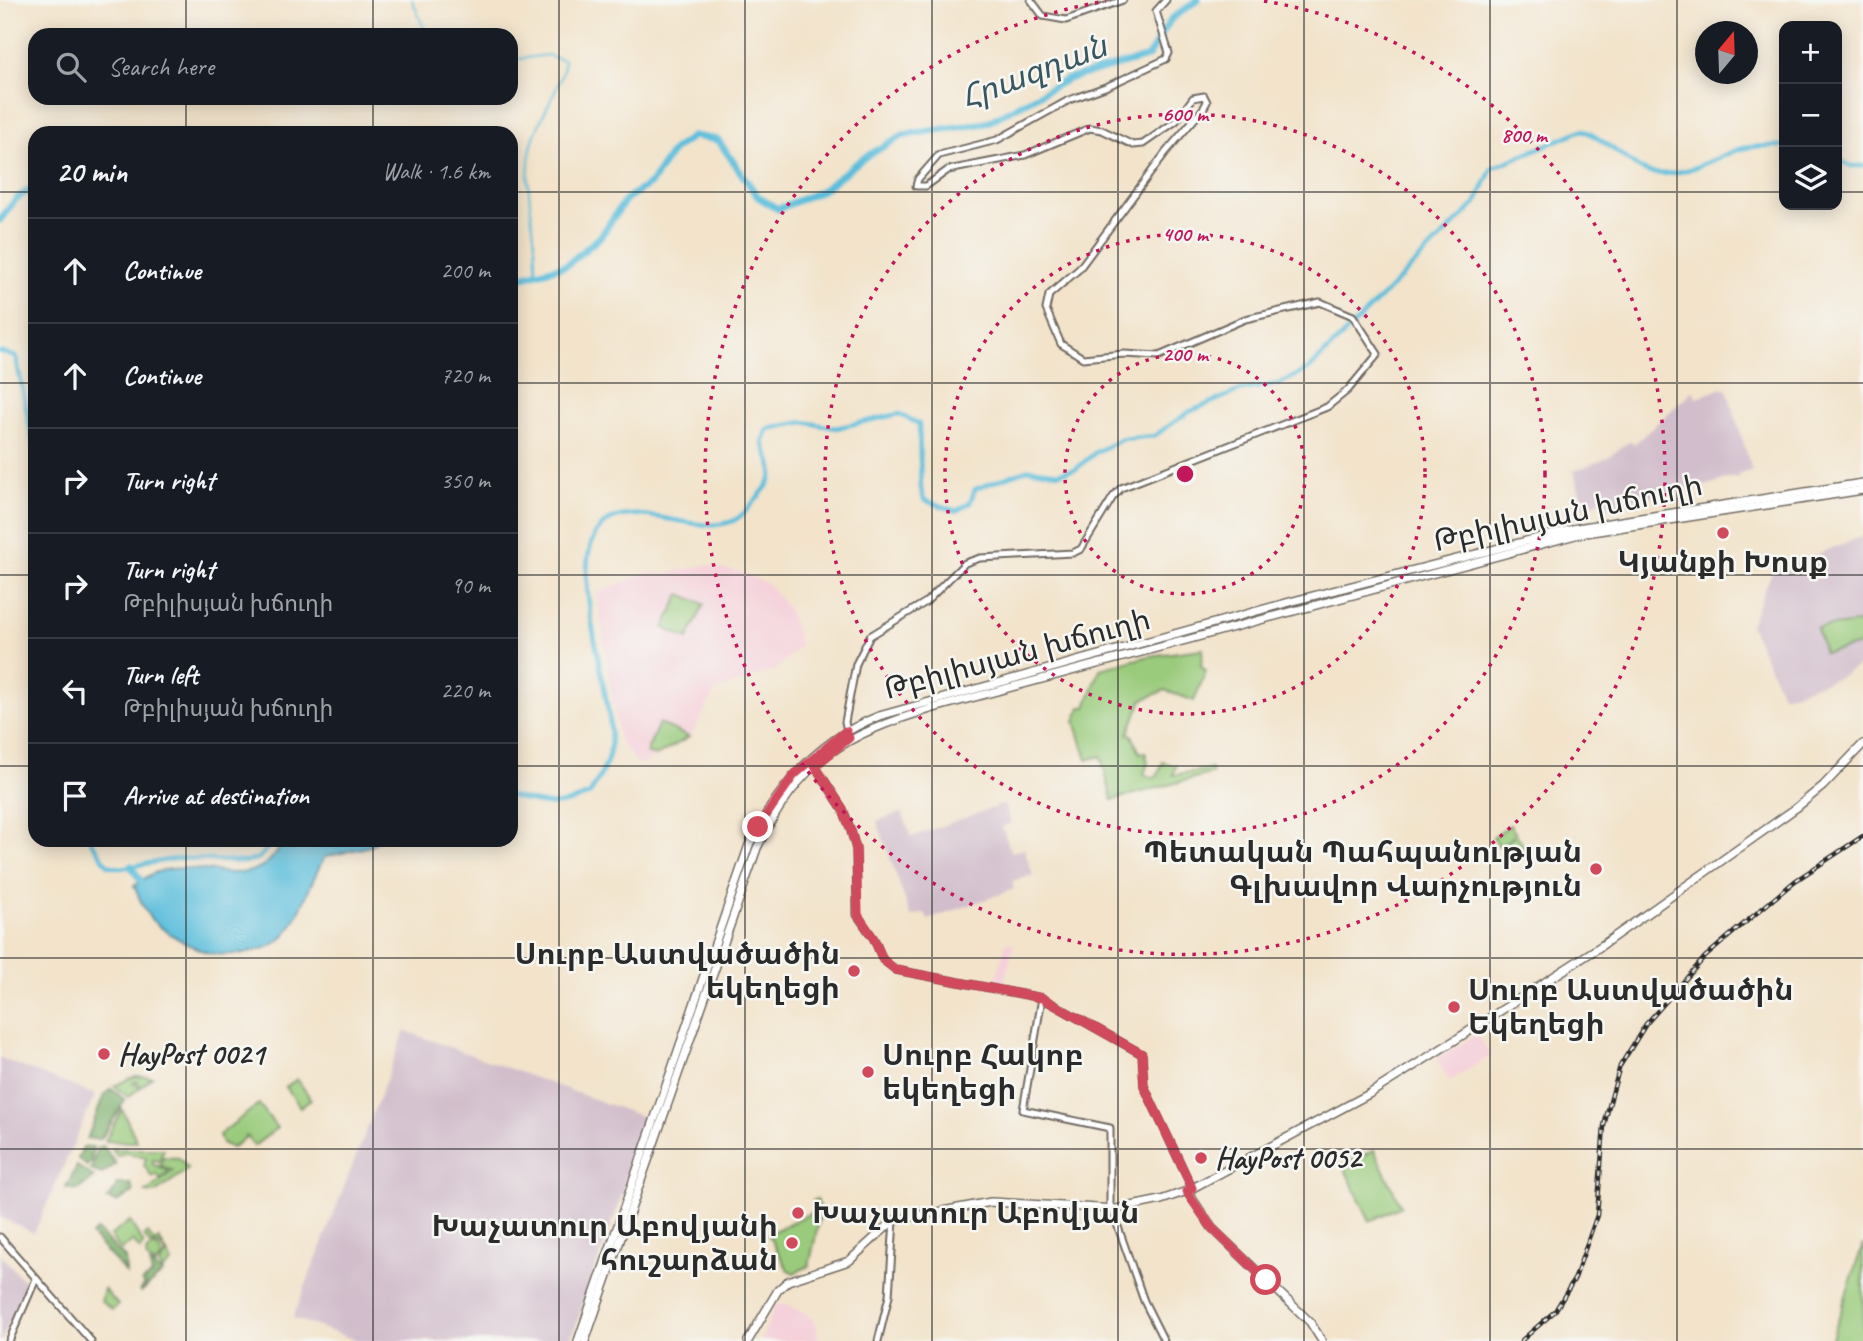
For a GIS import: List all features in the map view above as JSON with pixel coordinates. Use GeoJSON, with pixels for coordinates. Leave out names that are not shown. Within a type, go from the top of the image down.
{"type":"FeatureCollection","features":[{"type":"Feature","properties":{"kind":"main road","name":"Թբիլիսյան խճուղի"},"geometry":{"type":"LineString","coordinates":[[584,1341],[745,855],[758,827],[794,775],[847,734],[890,713],[1297,600],[1577,528],[1863,483]]}},
{"type":"Feature","properties":{"kind":"main road","name":"Թբիլիսյան խճուղի"},"geometry":{"type":"LineString","coordinates":[[686,1038],[757,848],[776,811],[847,734],[933,708],[1579,534],[1863,490]]}},
{"type":"Feature","properties":{"kind":"main road"},"geometry":{"type":"LineString","coordinates":[[748,1341],[778,1290],[788,1281],[849,1261],[893,1221],[991,1202],[1112,1210],[1161,1200],[1189,1189],[1369,1094],[1551,979],[1796,808],[1823,786],[1863,744]]}},
{"type":"Feature","properties":{"kind":"main road","name":"Թբիլիսյան խճուղի"},"geometry":{"type":"LineString","coordinates":[[578,1341],[659,1117]]}},
{"type":"Feature","properties":{"kind":"main road"},"geometry":{"type":"LineString","coordinates":[[1189,1189],[1212,1228],[1310,1322],[1322,1341]]}},
{"type":"Feature","properties":{"kind":"street"},"geometry":{"type":"LineString","coordinates":[[1031,0],[1043,16],[1066,20],[1123,0]]}},
{"type":"Feature","properties":{"kind":"street"},"geometry":{"type":"LineString","coordinates":[[847,734],[845,722],[856,664],[870,636],[926,602],[965,563],[980,558],[1073,553],[1087,543],[1113,496],[1121,488],[1327,407],[1348,390],[1378,354],[1353,316],[1335,306],[1313,302],[1245,319],[1167,354],[1151,357],[1124,355],[1083,358],[1060,344],[1046,309],[1049,295],[1079,269],[1166,152],[1203,109],[1207,102],[1201,95],[1193,97],[1176,121],[1143,144],[1133,145],[1102,130],[1090,128],[1025,155],[948,170],[926,186],[916,186],[939,155],[997,140],[1069,100],[1108,86],[1166,59],[1169,53],[1156,11],[1166,0]]}},
{"type":"Feature","properties":{"kind":"street"},"geometry":{"type":"LineString","coordinates":[[815,766],[843,809],[851,831],[856,849],[858,915],[874,939],[883,960],[896,970],[1042,998],[1142,1054],[1144,1086],[1189,1189]]}},
{"type":"Feature","properties":{"kind":"street"},"geometry":{"type":"LineString","coordinates":[[1042,998],[1023,1110],[1110,1128],[1109,1186],[1112,1210],[1144,1301],[1164,1341]]}},
{"type":"Feature","properties":{"kind":"street"},"geometry":{"type":"LineString","coordinates":[[877,1341],[889,1296],[893,1221]]}},
{"type":"Feature","properties":{"kind":"street"},"geometry":{"type":"LineString","coordinates":[[0,1239],[89,1341]]}},
{"type":"Feature","properties":{"kind":"street"},"geometry":{"type":"LineString","coordinates":[[10,1341],[36,1281]]}},
{"type":"Feature","properties":{"kind":"shaded area"},"geometry":{"type":"Polygon","coordinates":[[[1723,388],[1727,390],[1752,470],[1739,475],[1739,478],[1729,478],[1696,489],[1635,498],[1613,510],[1603,500],[1584,507],[1574,471],[1607,458],[1630,441],[1634,444],[1694,390],[1696,398],[1723,388]]]}},
{"type":"Feature","properties":{"kind":"shaded area"},"geometry":{"type":"Polygon","coordinates":[[[1863,536],[1863,663],[1840,677],[1783,696],[1750,625],[1772,572],[1863,536]]]}},
{"type":"Feature","properties":{"kind":"shaded area"},"geometry":{"type":"Polygon","coordinates":[[[705,565],[741,572],[768,584],[789,610],[800,646],[775,670],[716,690],[690,737],[643,765],[636,762],[619,741],[597,593],[646,573],[669,573],[705,565]]]}},
{"type":"Feature","properties":{"kind":"shaded area"},"geometry":{"type":"Polygon","coordinates":[[[1004,804],[1011,823],[1002,827],[1011,852],[1024,849],[1033,875],[1012,882],[1014,889],[928,920],[925,913],[911,917],[877,821],[902,812],[911,837],[1004,804]]]}},
{"type":"Feature","properties":{"kind":"shaded area"},"geometry":{"type":"Polygon","coordinates":[[[1006,942],[1014,944],[1003,986],[995,984],[1006,942]]]}},
{"type":"Feature","properties":{"kind":"shaded area"},"geometry":{"type":"Polygon","coordinates":[[[405,1031],[649,1119],[570,1341],[358,1341],[293,1318],[405,1031]]]}},
{"type":"Feature","properties":{"kind":"shaded area"},"geometry":{"type":"Polygon","coordinates":[[[1477,1034],[1491,1056],[1450,1081],[1436,1060],[1477,1034]]]}},
{"type":"Feature","properties":{"kind":"shaded area"},"geometry":{"type":"Polygon","coordinates":[[[0,1058],[95,1095],[34,1233],[0,1217],[0,1058]]]}},
{"type":"Feature","properties":{"kind":"shaded area"},"geometry":{"type":"Polygon","coordinates":[[[0,1254],[26,1283],[1,1341],[0,1341],[0,1254]]]}},
{"type":"Feature","properties":{"kind":"shaded area"},"geometry":{"type":"Polygon","coordinates":[[[786,1304],[811,1317],[817,1328],[818,1341],[761,1341],[775,1305],[786,1304]]]}},
{"type":"Feature","properties":{"kind":"green space"},"geometry":{"type":"Polygon","coordinates":[[[680,594],[704,604],[688,639],[664,628],[680,594]]]}},
{"type":"Feature","properties":{"kind":"green space"},"geometry":{"type":"Polygon","coordinates":[[[1857,623],[1863,627],[1861,645],[1824,653],[1817,628],[1857,623]]]}},
{"type":"Feature","properties":{"kind":"green space"},"geometry":{"type":"Polygon","coordinates":[[[1203,649],[1201,666],[1206,671],[1194,701],[1165,690],[1142,700],[1128,734],[1132,735],[1140,753],[1145,752],[1148,763],[1144,774],[1152,778],[1157,777],[1163,762],[1176,766],[1173,775],[1211,769],[1213,773],[1112,800],[1101,756],[1087,760],[1075,721],[1081,707],[1086,707],[1100,669],[1149,656],[1203,649]]]}},
{"type":"Feature","properties":{"kind":"green space"},"geometry":{"type":"Polygon","coordinates":[[[659,723],[689,737],[656,756],[646,753],[659,723]]]}},
{"type":"Feature","properties":{"kind":"green space"},"geometry":{"type":"Polygon","coordinates":[[[1510,825],[1526,849],[1519,854],[1508,841],[1514,836],[1499,846],[1493,837],[1510,825]]]}},
{"type":"Feature","properties":{"kind":"green space"},"geometry":{"type":"Polygon","coordinates":[[[135,1076],[152,1077],[141,1087],[137,1081],[133,1083],[140,1088],[128,1097],[114,1086],[135,1076]]]}},
{"type":"Feature","properties":{"kind":"green space"},"geometry":{"type":"Polygon","coordinates":[[[297,1079],[311,1099],[300,1107],[286,1087],[297,1079]]]}},
{"type":"Feature","properties":{"kind":"green space"},"geometry":{"type":"Polygon","coordinates":[[[111,1089],[125,1100],[101,1139],[87,1139],[104,1095],[111,1089]]]}},
{"type":"Feature","properties":{"kind":"green space"},"geometry":{"type":"Polygon","coordinates":[[[259,1104],[277,1128],[254,1146],[247,1136],[232,1148],[222,1143],[219,1135],[259,1104]]]}},
{"type":"Feature","properties":{"kind":"green space"},"geometry":{"type":"Polygon","coordinates":[[[122,1109],[137,1142],[105,1141],[122,1109]]]}},
{"type":"Feature","properties":{"kind":"green space"},"geometry":{"type":"Polygon","coordinates":[[[103,1146],[116,1164],[102,1174],[91,1170],[97,1148],[103,1146]]]}},
{"type":"Feature","properties":{"kind":"green space"},"geometry":{"type":"Polygon","coordinates":[[[83,1147],[93,1147],[91,1161],[87,1166],[78,1159],[83,1147]]]}},
{"type":"Feature","properties":{"kind":"green space"},"geometry":{"type":"Polygon","coordinates":[[[112,1149],[164,1149],[159,1161],[153,1159],[153,1164],[169,1171],[160,1179],[156,1174],[152,1177],[144,1165],[146,1157],[125,1153],[117,1156],[112,1149]]]}},
{"type":"Feature","properties":{"kind":"green space"},"geometry":{"type":"Polygon","coordinates":[[[1374,1150],[1401,1206],[1370,1221],[1343,1165],[1374,1150]]]}},
{"type":"Feature","properties":{"kind":"green space"},"geometry":{"type":"Polygon","coordinates":[[[163,1157],[179,1158],[188,1169],[155,1193],[146,1192],[173,1171],[160,1165],[163,1157]]]}},
{"type":"Feature","properties":{"kind":"green space"},"geometry":{"type":"Polygon","coordinates":[[[77,1166],[94,1177],[78,1190],[66,1188],[77,1166]]]}},
{"type":"Feature","properties":{"kind":"green space"},"geometry":{"type":"Polygon","coordinates":[[[116,1184],[131,1184],[133,1192],[117,1202],[107,1199],[116,1189],[116,1184]]]}},
{"type":"Feature","properties":{"kind":"green space"},"geometry":{"type":"Polygon","coordinates":[[[817,1199],[821,1212],[809,1266],[794,1273],[788,1270],[768,1234],[817,1210],[813,1201],[817,1199]]]}},
{"type":"Feature","properties":{"kind":"green space"},"geometry":{"type":"Polygon","coordinates":[[[130,1221],[144,1245],[140,1250],[133,1241],[121,1250],[110,1236],[130,1221]]]}},
{"type":"Feature","properties":{"kind":"green space"},"geometry":{"type":"Polygon","coordinates":[[[97,1230],[125,1258],[126,1273],[91,1235],[97,1230]]]}},
{"type":"Feature","properties":{"kind":"green space"},"geometry":{"type":"Polygon","coordinates":[[[147,1233],[154,1242],[159,1239],[172,1262],[162,1271],[159,1264],[166,1255],[165,1252],[158,1244],[150,1245],[144,1236],[147,1233]]]}},
{"type":"Feature","properties":{"kind":"green space"},"geometry":{"type":"Polygon","coordinates":[[[1863,1244],[1863,1341],[1831,1341],[1863,1244]]]}},
{"type":"Feature","properties":{"kind":"green space"},"geometry":{"type":"Polygon","coordinates":[[[151,1247],[157,1247],[162,1255],[160,1261],[151,1263],[146,1258],[146,1252],[151,1247]]]}},
{"type":"Feature","properties":{"kind":"green space"},"geometry":{"type":"Polygon","coordinates":[[[150,1265],[156,1265],[155,1268],[163,1273],[141,1292],[145,1285],[142,1281],[152,1275],[150,1265]]]}},
{"type":"Feature","properties":{"kind":"green space"},"geometry":{"type":"Polygon","coordinates":[[[104,1289],[118,1305],[112,1310],[101,1301],[104,1289]]]}},
{"type":"Feature","properties":{"kind":"water"},"geometry":{"type":"Polygon","coordinates":[[[279,847],[367,847],[325,857],[301,908],[283,937],[267,947],[246,953],[206,952],[163,929],[151,919],[134,886],[154,873],[175,868],[243,872],[259,868],[272,858],[279,847]]]}},
{"type":"Feature","properties":{"kind":"waterway"},"geometry":{"type":"LineString","coordinates":[[412,0],[424,28]]}},
{"type":"Feature","properties":{"kind":"waterway","name":"Հրազդան"},"geometry":{"type":"LineString","coordinates":[[518,278],[567,265],[601,236],[626,199],[651,183],[673,150],[693,136],[718,140],[758,197],[778,209],[821,191],[862,159],[903,135],[986,123],[1068,79],[1148,57],[1171,19],[1198,0]]}},
{"type":"Feature","properties":{"kind":"waterway"},"geometry":{"type":"LineString","coordinates":[[518,59],[547,55],[565,61],[559,83],[531,148],[528,179],[536,273]]}},
{"type":"Feature","properties":{"kind":"waterway"},"geometry":{"type":"LineString","coordinates":[[518,798],[551,804],[578,799],[590,794],[607,761],[610,727],[589,604],[587,575],[590,549],[599,529],[611,519],[627,515],[644,515],[699,524],[717,525],[733,521],[743,514],[771,479],[772,467],[763,443],[768,429],[804,422],[836,428],[899,414],[919,424],[921,489],[924,500],[956,511],[970,503],[975,489],[1029,469],[1059,473],[1076,469],[1096,452],[1122,439],[1154,436],[1189,412],[1241,390],[1279,384],[1309,369],[1476,203],[1492,168],[1582,130],[1644,171],[1663,174],[1697,167],[1745,148],[1779,146]]}},
{"type":"Feature","properties":{"kind":"waterway"},"geometry":{"type":"LineString","coordinates":[[1842,162],[1851,166],[1863,166]]}},
{"type":"Feature","properties":{"kind":"waterway","name":"Հրազդան"},"geometry":{"type":"LineString","coordinates":[[0,220],[16,199],[28,191]]}},
{"type":"Feature","properties":{"kind":"waterway"},"geometry":{"type":"LineString","coordinates":[[0,352],[16,357],[28,417]]}},
{"type":"Feature","properties":{"kind":"waterway"},"geometry":{"type":"LineString","coordinates":[[95,847],[108,865],[120,868],[180,858],[246,862],[259,858],[268,847]]}},
{"type":"Feature","properties":{"kind":"waterway"},"geometry":{"type":"LineString","coordinates":[[131,866],[141,881]]}},
{"type":"Feature","properties":{"kind":"railway"},"geometry":{"type":"LineString","coordinates":[[1521,1341],[1555,1311],[1575,1278],[1597,1215],[1604,1126],[1611,1098],[1620,1066],[1646,1024],[1705,957],[1795,881],[1863,836]]}},
{"type":"Feature","properties":{"kind":"place","name":"Կյանքի Խոսք"},"geometry":{"type":"Point","coordinates":[1723,533]}},
{"type":"Feature","properties":{"kind":"place","name":"Պետական Պահպանության Գլխավոր Վարչություն"},"geometry":{"type":"Point","coordinates":[1596,869]}},
{"type":"Feature","properties":{"kind":"place","name":"Սուրբ Աստվածածին եկեղեցի"},"geometry":{"type":"Point","coordinates":[854,971]}},
{"type":"Feature","properties":{"kind":"place","name":"Սուրբ Աստվածածին Եկեղեցի"},"geometry":{"type":"Point","coordinates":[1454,1007]}},
{"type":"Feature","properties":{"kind":"place","name":"HayPost 0021"},"geometry":{"type":"Point","coordinates":[104,1054]}},
{"type":"Feature","properties":{"kind":"place","name":"Սուրբ Հակոբ եկեղեցի"},"geometry":{"type":"Point","coordinates":[868,1072]}},
{"type":"Feature","properties":{"kind":"place","name":"HayPost 0052"},"geometry":{"type":"Point","coordinates":[1201,1158]}},
{"type":"Feature","properties":{"kind":"place","name":"Խաչատուր Աբովյան"},"geometry":{"type":"Point","coordinates":[798,1213]}},
{"type":"Feature","properties":{"kind":"place","name":"Խաչատուր Աբովյանի հուշարձան"},"geometry":{"type":"Point","coordinates":[792,1243]}},
{"type":"Feature","properties":{"kind":"route"},"geometry":{"type":"LineString","coordinates":[[758,827],[794,775],[846,731],[849,738],[815,766],[827,780],[843,809],[851,831],[856,849],[858,915],[874,939],[883,960],[896,970],[1042,998],[1142,1054],[1144,1086],[1192,1188],[1187,1191],[1188,1194],[1212,1228],[1266,1280]]}}]}
